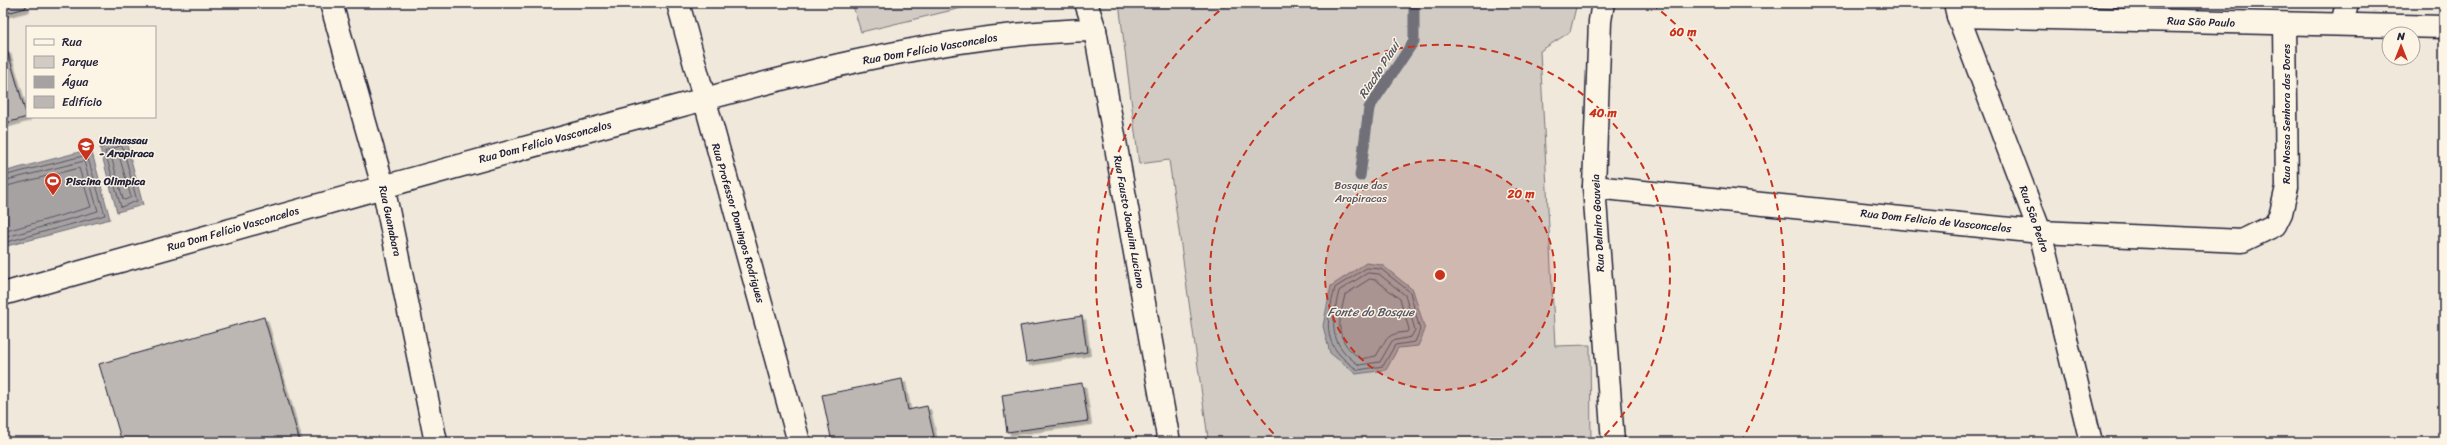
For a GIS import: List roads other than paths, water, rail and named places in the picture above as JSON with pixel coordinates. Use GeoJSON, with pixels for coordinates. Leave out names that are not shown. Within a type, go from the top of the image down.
{"type":"FeatureCollection","features":[{"type":"Feature","properties":{"kind":"street","name":"Rua Guanabara"},"geometry":{"type":"LineString","coordinates":[[332,3],[383,186],[436,442]]}},
{"type":"Feature","properties":{"kind":"street","name":"Rua Professor Domingos Rodrigues"},"geometry":{"type":"LineString","coordinates":[[678,3],[799,442]]}},
{"type":"Feature","properties":{"kind":"street","name":"Rua Fausto Joaquim Luciano"},"geometry":{"type":"LineString","coordinates":[[1086,3],[1095,30],[1169,442]]}},
{"type":"Feature","properties":{"kind":"street","name":"Rua Delmiro Gouveia"},"geometry":{"type":"LineString","coordinates":[[1603,3],[1600,21],[1594,187],[1614,442]]}},
{"type":"Feature","properties":{"kind":"street"},"geometry":{"type":"LineString","coordinates":[[2342,24],[2347,3]]}},
{"type":"Feature","properties":{"kind":"street","name":"Rua São Paulo"},"geometry":{"type":"LineString","coordinates":[[1956,9],[2285,25],[2342,24],[2444,27]]}},
{"type":"Feature","properties":{"kind":"street","name":"Rua São Pedro"},"geometry":{"type":"LineString","coordinates":[[1956,9],[2040,232],[2091,442]]}},
{"type":"Feature","properties":{"kind":"street","name":"Rua Nossa Senhora das Dores"},"geometry":{"type":"LineString","coordinates":[[2275,225],[2281,213],[2287,187],[2285,25]]}},
{"type":"Feature","properties":{"kind":"street","name":"Rua Dom Felício Vasconcelos"},"geometry":{"type":"LineString","coordinates":[[3,294],[383,186],[704,100],[883,55],[1036,31],[1095,30]]}},
{"type":"Feature","properties":{"kind":"street","name":"Rua Dom Felicio de Vasconcelos"},"geometry":{"type":"LineString","coordinates":[[1594,187],[2040,232],[2242,241],[2275,225]]}},
{"type":"Feature","properties":{"kind":"water"},"geometry":{"type":"Polygon","coordinates":[[[126,141],[143,205],[117,212],[100,148],[126,141]]]}},
{"type":"Feature","properties":{"kind":"water","name":"Piscina Olimpica"},"geometry":{"type":"Polygon","coordinates":[[[91,149],[110,219],[3,247],[3,172],[91,149]]]}},
{"type":"Feature","properties":{"kind":"water","name":"Fonte do Bosque"},"geometry":{"type":"Polygon","coordinates":[[[1366,263],[1382,265],[1413,290],[1425,330],[1418,346],[1398,348],[1386,370],[1356,374],[1330,353],[1323,326],[1331,286],[1366,263]]]}},
{"type":"Feature","properties":{"kind":"waterway","name":"Riacho Piauí"},"geometry":{"type":"LineString","coordinates":[[1360,176],[1369,108],[1414,41],[1414,3]]}},
{"type":"Feature","properties":{"kind":"place","name":"Uninassau - Arapiraca"},"geometry":{"type":"Point","coordinates":[86,161]}},
{"type":"Feature","properties":{"kind":"place","name":"Piscina Olimpica"},"geometry":{"type":"Point","coordinates":[53,196]}},
{"type":"Feature","properties":{"kind":"park label","name":"Bosque das Arapiracas"},"geometry":{"type":"Point","coordinates":[1361,191]}}]}
